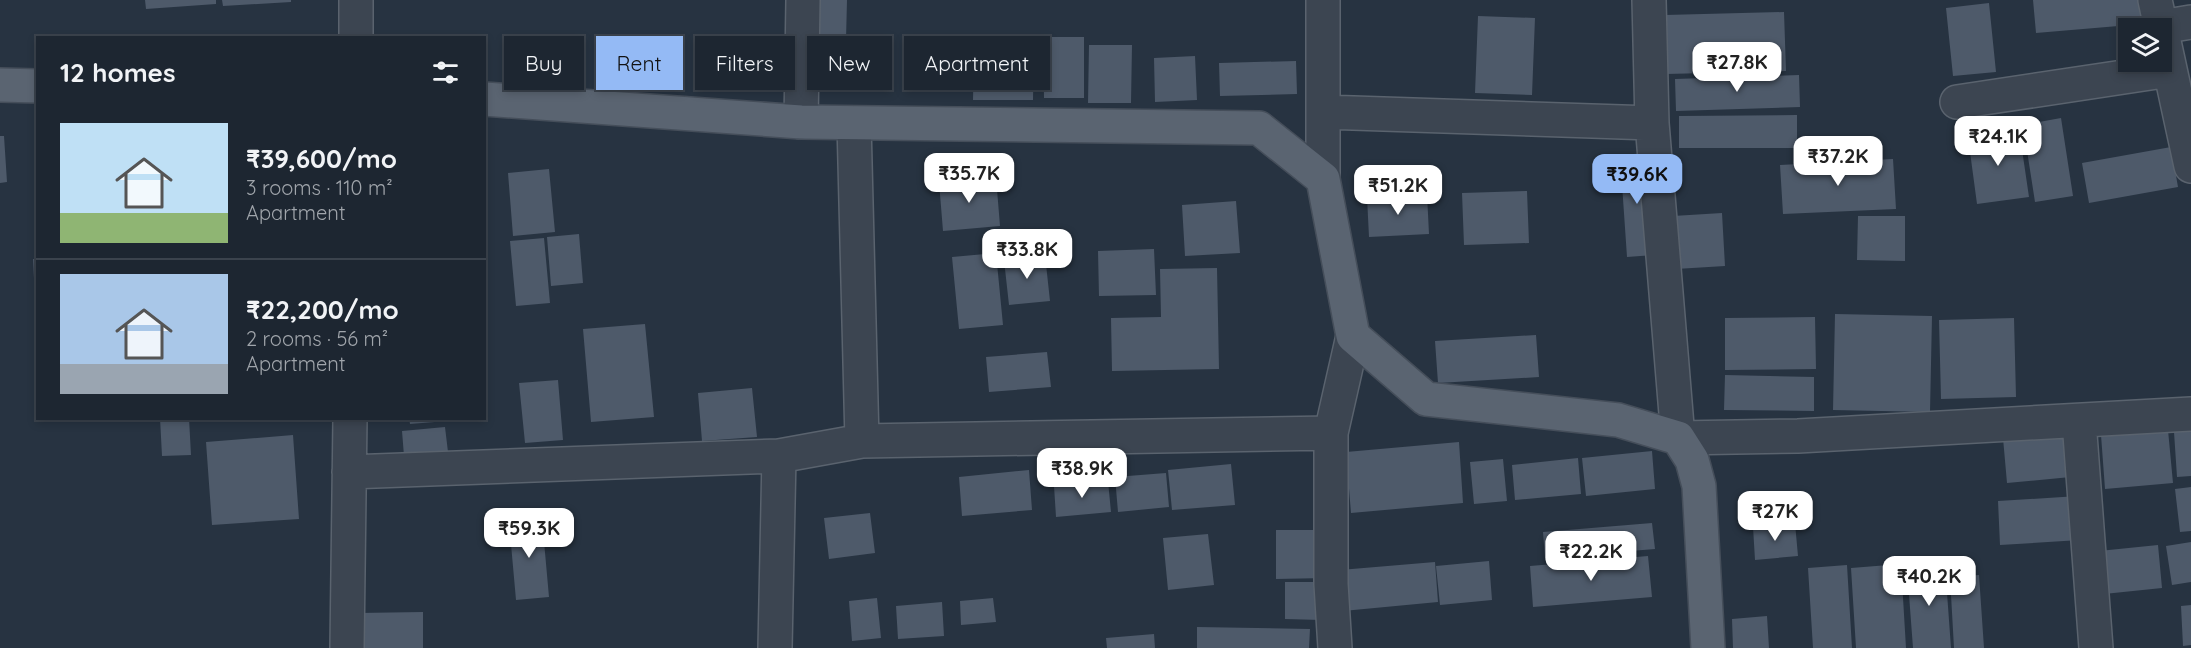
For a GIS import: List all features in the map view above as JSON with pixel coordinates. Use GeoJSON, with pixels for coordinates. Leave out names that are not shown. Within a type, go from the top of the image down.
{"type":"FeatureCollection","features":[{"type":"Feature","properties":{"kind":"main road"},"geometry":{"type":"LineString","coordinates":[[0,85],[36,86]]}},
{"type":"Feature","properties":{"kind":"main road"},"geometry":{"type":"LineString","coordinates":[[486,99],[801,122],[1259,128],[1323,179],[1353,336],[1426,399],[1618,420],[1678,438],[1692,460],[1700,486],[1708,648]]}},
{"type":"Feature","properties":{"kind":"main road"},"geometry":{"type":"LineString","coordinates":[[1678,438],[1678,489],[1689,648]]}},
{"type":"Feature","properties":{"kind":"street"},"geometry":{"type":"LineString","coordinates":[[356,0],[356,36]]}},
{"type":"Feature","properties":{"kind":"street"},"geometry":{"type":"LineString","coordinates":[[801,122],[803,0]]}},
{"type":"Feature","properties":{"kind":"street"},"geometry":{"type":"LineString","coordinates":[[1323,0],[1323,179]]}},
{"type":"Feature","properties":{"kind":"street"},"geometry":{"type":"LineString","coordinates":[[1649,0],[1652,123],[1678,438],[1798,436],[2191,414]]}},
{"type":"Feature","properties":{"kind":"street"},"geometry":{"type":"LineString","coordinates":[[1958,102],[2157,72]]}},
{"type":"Feature","properties":{"kind":"street"},"geometry":{"type":"LineString","coordinates":[[2170,72],[2191,166]]}},
{"type":"Feature","properties":{"kind":"street"},"geometry":{"type":"LineString","coordinates":[[1323,112],[1652,123]]}},
{"type":"Feature","properties":{"kind":"street"},"geometry":{"type":"LineString","coordinates":[[854,123],[862,441]]}},
{"type":"Feature","properties":{"kind":"street"},"geometry":{"type":"LineString","coordinates":[[1335,648],[1331,584],[1331,433],[1353,336]]}},
{"type":"Feature","properties":{"kind":"street"},"geometry":{"type":"LineString","coordinates":[[346,648],[350,420]]}},
{"type":"Feature","properties":{"kind":"street"},"geometry":{"type":"LineString","coordinates":[[2079,421],[2096,648]]}},
{"type":"Feature","properties":{"kind":"street"},"geometry":{"type":"LineString","coordinates":[[349,472],[779,456],[862,441],[1331,433]]}},
{"type":"Feature","properties":{"kind":"street"},"geometry":{"type":"LineString","coordinates":[[776,648],[779,456]]}},
{"type":"Feature","properties":{"kind":"building"},"geometry":{"type":"Polygon","coordinates":[[[145,0],[216,0],[216,4],[146,9],[145,0]]]}},
{"type":"Feature","properties":{"kind":"building"},"geometry":{"type":"Polygon","coordinates":[[[222,0],[291,0],[291,2],[223,6],[222,0]]]}},
{"type":"Feature","properties":{"kind":"building"},"geometry":{"type":"Polygon","coordinates":[[[818,0],[847,0],[846,36],[818,36],[818,0]]]}},
{"type":"Feature","properties":{"kind":"building"},"geometry":{"type":"Polygon","coordinates":[[[2033,0],[2140,0],[2142,18],[2118,18],[2118,26],[2036,33],[2033,0]]]}},
{"type":"Feature","properties":{"kind":"building"},"geometry":{"type":"Polygon","coordinates":[[[1989,3],[1996,72],[1953,76],[1946,8],[1989,3]]]}},
{"type":"Feature","properties":{"kind":"building"},"geometry":{"type":"Polygon","coordinates":[[[1784,12],[1786,71],[1666,74],[1665,15],[1784,12]]]}},
{"type":"Feature","properties":{"kind":"building"},"geometry":{"type":"Polygon","coordinates":[[[1478,16],[1535,18],[1532,95],[1475,93],[1478,16]]]}},
{"type":"Feature","properties":{"kind":"building"},"geometry":{"type":"Polygon","coordinates":[[[1050,37],[1084,37],[1084,98],[1044,98],[1044,90],[1050,90],[1050,37]]]}},
{"type":"Feature","properties":{"kind":"building"},"geometry":{"type":"Polygon","coordinates":[[[1089,45],[1132,45],[1131,103],[1088,103],[1089,45]]]}},
{"type":"Feature","properties":{"kind":"building"},"geometry":{"type":"Polygon","coordinates":[[[1195,56],[1197,100],[1155,102],[1154,58],[1195,56]]]}},
{"type":"Feature","properties":{"kind":"building"},"geometry":{"type":"Polygon","coordinates":[[[1296,61],[1297,94],[1220,96],[1219,63],[1296,61]]]}},
{"type":"Feature","properties":{"kind":"building"},"geometry":{"type":"Polygon","coordinates":[[[1799,75],[1800,107],[1676,111],[1675,79],[1799,75]]]}},
{"type":"Feature","properties":{"kind":"building"},"geometry":{"type":"Polygon","coordinates":[[[973,90],[1033,90],[1033,100],[973,100],[973,90]]]}},
{"type":"Feature","properties":{"kind":"building"},"geometry":{"type":"Polygon","coordinates":[[[1797,115],[1797,148],[1679,148],[1679,116],[1797,115]]]}},
{"type":"Feature","properties":{"kind":"building"},"geometry":{"type":"Polygon","coordinates":[[[2061,118],[2073,196],[2035,202],[2023,125],[2061,118]]]}},
{"type":"Feature","properties":{"kind":"building"},"geometry":{"type":"Polygon","coordinates":[[[2019,129],[2029,197],[1977,204],[1968,137],[2019,129]]]}},
{"type":"Feature","properties":{"kind":"building"},"geometry":{"type":"Polygon","coordinates":[[[0,136],[4,136],[7,182],[0,183],[0,136]]]}},
{"type":"Feature","properties":{"kind":"building"},"geometry":{"type":"Polygon","coordinates":[[[2171,147],[2178,187],[2089,203],[2082,163],[2171,147]]]}},
{"type":"Feature","properties":{"kind":"building"},"geometry":{"type":"Polygon","coordinates":[[[1647,153],[1654,255],[1627,257],[1620,155],[1647,153]]]}},
{"type":"Feature","properties":{"kind":"building"},"geometry":{"type":"Polygon","coordinates":[[[1893,159],[1896,209],[1783,214],[1780,165],[1893,159]]]}},
{"type":"Feature","properties":{"kind":"building"},"geometry":{"type":"Polygon","coordinates":[[[549,169],[555,232],[513,236],[508,173],[549,169]]]}},
{"type":"Feature","properties":{"kind":"building"},"geometry":{"type":"Polygon","coordinates":[[[996,177],[1000,226],[943,231],[939,182],[996,177]]]}},
{"type":"Feature","properties":{"kind":"building"},"geometry":{"type":"Polygon","coordinates":[[[1527,191],[1529,243],[1464,245],[1462,193],[1527,191]]]}},
{"type":"Feature","properties":{"kind":"building"},"geometry":{"type":"Polygon","coordinates":[[[1427,194],[1429,234],[1369,237],[1367,197],[1427,194]]]}},
{"type":"Feature","properties":{"kind":"building"},"geometry":{"type":"Polygon","coordinates":[[[1236,201],[1240,253],[1185,256],[1182,205],[1236,201]]]}},
{"type":"Feature","properties":{"kind":"building"},"geometry":{"type":"Polygon","coordinates":[[[1722,213],[1725,266],[1676,269],[1673,216],[1722,213]]]}},
{"type":"Feature","properties":{"kind":"building"},"geometry":{"type":"Polygon","coordinates":[[[1858,216],[1905,216],[1905,261],[1857,260],[1858,216]]]}},
{"type":"Feature","properties":{"kind":"building"},"geometry":{"type":"Polygon","coordinates":[[[579,234],[583,283],[551,286],[547,237],[579,234]]]}},
{"type":"Feature","properties":{"kind":"building"},"geometry":{"type":"Polygon","coordinates":[[[544,238],[550,303],[516,306],[510,241],[544,238]]]}},
{"type":"Feature","properties":{"kind":"building"},"geometry":{"type":"Polygon","coordinates":[[[1154,249],[1156,295],[1099,296],[1098,251],[1154,249]]]}},
{"type":"Feature","properties":{"kind":"building"},"geometry":{"type":"Polygon","coordinates":[[[996,253],[1003,325],[959,329],[952,257],[996,253]]]}},
{"type":"Feature","properties":{"kind":"building"},"geometry":{"type":"Polygon","coordinates":[[[1045,255],[1050,301],[1009,305],[1004,260],[1045,255]]]}},
{"type":"Feature","properties":{"kind":"building"},"geometry":{"type":"Polygon","coordinates":[[[33,259],[36,259],[35,298],[33,259]]]}},
{"type":"Feature","properties":{"kind":"building"},"geometry":{"type":"Polygon","coordinates":[[[1217,268],[1219,369],[1112,371],[1111,318],[1161,317],[1160,269],[1217,268]]]}},
{"type":"Feature","properties":{"kind":"building"},"geometry":{"type":"Polygon","coordinates":[[[1835,314],[1932,316],[1930,412],[1833,410],[1835,314]]]}},
{"type":"Feature","properties":{"kind":"building"},"geometry":{"type":"Polygon","coordinates":[[[1815,317],[1816,369],[1725,370],[1725,318],[1815,317]]]}},
{"type":"Feature","properties":{"kind":"building"},"geometry":{"type":"Polygon","coordinates":[[[2014,318],[2016,397],[1941,399],[1939,320],[2014,318]]]}},
{"type":"Feature","properties":{"kind":"building"},"geometry":{"type":"Polygon","coordinates":[[[645,324],[654,417],[591,422],[583,329],[645,324]]]}},
{"type":"Feature","properties":{"kind":"building"},"geometry":{"type":"Polygon","coordinates":[[[1536,335],[1539,377],[1438,383],[1435,341],[1536,335]]]}},
{"type":"Feature","properties":{"kind":"building"},"geometry":{"type":"Polygon","coordinates":[[[1047,352],[1051,387],[989,392],[986,357],[1047,352]]]}},
{"type":"Feature","properties":{"kind":"building"},"geometry":{"type":"Polygon","coordinates":[[[1725,375],[1814,377],[1814,411],[1724,410],[1725,375]]]}},
{"type":"Feature","properties":{"kind":"building"},"geometry":{"type":"Polygon","coordinates":[[[558,380],[563,440],[525,443],[519,383],[558,380]]]}},
{"type":"Feature","properties":{"kind":"building"},"geometry":{"type":"Polygon","coordinates":[[[752,388],[757,437],[702,441],[698,393],[752,388]]]}},
{"type":"Feature","properties":{"kind":"building"},"geometry":{"type":"Polygon","coordinates":[[[160,420],[189,420],[191,455],[162,456],[160,420]]]}},
{"type":"Feature","properties":{"kind":"building"},"geometry":{"type":"Polygon","coordinates":[[[409,420],[447,420],[447,421],[410,424],[409,420]]]}},
{"type":"Feature","properties":{"kind":"building"},"geometry":{"type":"Polygon","coordinates":[[[445,427],[448,452],[404,456],[402,431],[445,427]]]}},
{"type":"Feature","properties":{"kind":"building"},"geometry":{"type":"Polygon","coordinates":[[[2168,430],[2173,483],[2105,489],[2101,435],[2168,430]]]}},
{"type":"Feature","properties":{"kind":"building"},"geometry":{"type":"Polygon","coordinates":[[[2077,431],[2081,476],[2007,483],[2003,438],[2077,431]]]}},
{"type":"Feature","properties":{"kind":"building"},"geometry":{"type":"Polygon","coordinates":[[[2191,431],[2191,476],[2177,477],[2174,432],[2191,431]]]}},
{"type":"Feature","properties":{"kind":"building"},"geometry":{"type":"Polygon","coordinates":[[[293,435],[299,519],[212,525],[206,442],[293,435]]]}},
{"type":"Feature","properties":{"kind":"building"},"geometry":{"type":"Polygon","coordinates":[[[1459,442],[1463,503],[1351,513],[1346,452],[1459,442]]]}},
{"type":"Feature","properties":{"kind":"building"},"geometry":{"type":"Polygon","coordinates":[[[1652,451],[1655,489],[1586,496],[1582,458],[1652,451]]]}},
{"type":"Feature","properties":{"kind":"building"},"geometry":{"type":"Polygon","coordinates":[[[1578,458],[1581,494],[1515,500],[1512,465],[1578,458]]]}},
{"type":"Feature","properties":{"kind":"building"},"geometry":{"type":"Polygon","coordinates":[[[1503,459],[1507,501],[1474,504],[1470,462],[1503,459]]]}},
{"type":"Feature","properties":{"kind":"building"},"geometry":{"type":"Polygon","coordinates":[[[1231,464],[1235,505],[1172,510],[1168,470],[1231,464]]]}},
{"type":"Feature","properties":{"kind":"building"},"geometry":{"type":"Polygon","coordinates":[[[1029,470],[1032,510],[962,516],[959,477],[1029,470]]]}},
{"type":"Feature","properties":{"kind":"building"},"geometry":{"type":"Polygon","coordinates":[[[1166,473],[1169,507],[1118,512],[1115,477],[1166,473]]]}},
{"type":"Feature","properties":{"kind":"building"},"geometry":{"type":"Polygon","coordinates":[[[1108,481],[1111,512],[1056,517],[1054,486],[1108,481]]]}},
{"type":"Feature","properties":{"kind":"building"},"geometry":{"type":"Polygon","coordinates":[[[2191,487],[2191,531],[2180,532],[2175,489],[2191,487]]]}},
{"type":"Feature","properties":{"kind":"building"},"geometry":{"type":"Polygon","coordinates":[[[2078,496],[2080,540],[2000,545],[1998,501],[2078,496]]]}},
{"type":"Feature","properties":{"kind":"building"},"geometry":{"type":"Polygon","coordinates":[[[870,513],[875,553],[829,559],[824,518],[870,513]]]}},
{"type":"Feature","properties":{"kind":"building"},"geometry":{"type":"Polygon","coordinates":[[[542,519],[549,597],[516,600],[509,522],[542,519]]]}},
{"type":"Feature","properties":{"kind":"building"},"geometry":{"type":"Polygon","coordinates":[[[1652,523],[1655,549],[1545,558],[1543,532],[1652,523]]]}},
{"type":"Feature","properties":{"kind":"building"},"geometry":{"type":"Polygon","coordinates":[[[1795,523],[1798,556],[1755,560],[1753,527],[1795,523]]]}},
{"type":"Feature","properties":{"kind":"building"},"geometry":{"type":"Polygon","coordinates":[[[1276,530],[1326,530],[1326,578],[1276,579],[1276,530]]]}},
{"type":"Feature","properties":{"kind":"building"},"geometry":{"type":"Polygon","coordinates":[[[1208,534],[1214,585],[1168,590],[1163,538],[1208,534]]]}},
{"type":"Feature","properties":{"kind":"building"},"geometry":{"type":"Polygon","coordinates":[[[2191,542],[2191,582],[2172,585],[2166,546],[2191,542]]]}},
{"type":"Feature","properties":{"kind":"building"},"geometry":{"type":"Polygon","coordinates":[[[2158,545],[2162,588],[2104,594],[2099,551],[2158,545]]]}},
{"type":"Feature","properties":{"kind":"building"},"geometry":{"type":"Polygon","coordinates":[[[1648,556],[1652,597],[1533,607],[1530,566],[1648,556]]]}},
{"type":"Feature","properties":{"kind":"building"},"geometry":{"type":"Polygon","coordinates":[[[1489,561],[1492,600],[1440,605],[1436,566],[1489,561]]]}},
{"type":"Feature","properties":{"kind":"building"},"geometry":{"type":"Polygon","coordinates":[[[1435,562],[1438,602],[1343,611],[1340,570],[1435,562]]]}},
{"type":"Feature","properties":{"kind":"building"},"geometry":{"type":"Polygon","coordinates":[[[1901,564],[1906,648],[1856,648],[1851,568],[1901,564]]]}},
{"type":"Feature","properties":{"kind":"building"},"geometry":{"type":"Polygon","coordinates":[[[1847,565],[1852,648],[1813,648],[1808,568],[1847,565]]]}},
{"type":"Feature","properties":{"kind":"building"},"geometry":{"type":"Polygon","coordinates":[[[1945,565],[1951,648],[1913,648],[1907,568],[1945,565]]]}},
{"type":"Feature","properties":{"kind":"building"},"geometry":{"type":"Polygon","coordinates":[[[1979,575],[1984,648],[1954,648],[1950,577],[1979,575]]]}},
{"type":"Feature","properties":{"kind":"building"},"geometry":{"type":"Polygon","coordinates":[[[1285,582],[1321,582],[1321,620],[1285,619],[1285,582]]]}},
{"type":"Feature","properties":{"kind":"building"},"geometry":{"type":"Polygon","coordinates":[[[877,598],[881,638],[852,641],[849,601],[877,598]]]}},
{"type":"Feature","properties":{"kind":"building"},"geometry":{"type":"Polygon","coordinates":[[[993,598],[996,622],[961,625],[960,601],[993,598]]]}},
{"type":"Feature","properties":{"kind":"building"},"geometry":{"type":"Polygon","coordinates":[[[942,602],[944,636],[898,639],[896,606],[942,602]]]}},
{"type":"Feature","properties":{"kind":"building"},"geometry":{"type":"Polygon","coordinates":[[[2191,605],[2191,645],[2183,646],[2181,606],[2191,605]]]}},
{"type":"Feature","properties":{"kind":"building"},"geometry":{"type":"Polygon","coordinates":[[[423,612],[423,648],[358,648],[358,613],[423,612]]]}},
{"type":"Feature","properties":{"kind":"building"},"geometry":{"type":"Polygon","coordinates":[[[1767,616],[1769,648],[1733,648],[1732,619],[1767,616]]]}},
{"type":"Feature","properties":{"kind":"building"},"geometry":{"type":"Polygon","coordinates":[[[1197,627],[1310,629],[1309,648],[1197,648],[1197,627]]]}},
{"type":"Feature","properties":{"kind":"building"},"geometry":{"type":"Polygon","coordinates":[[[1154,634],[1155,648],[1107,648],[1106,638],[1154,634]]]}}]}
